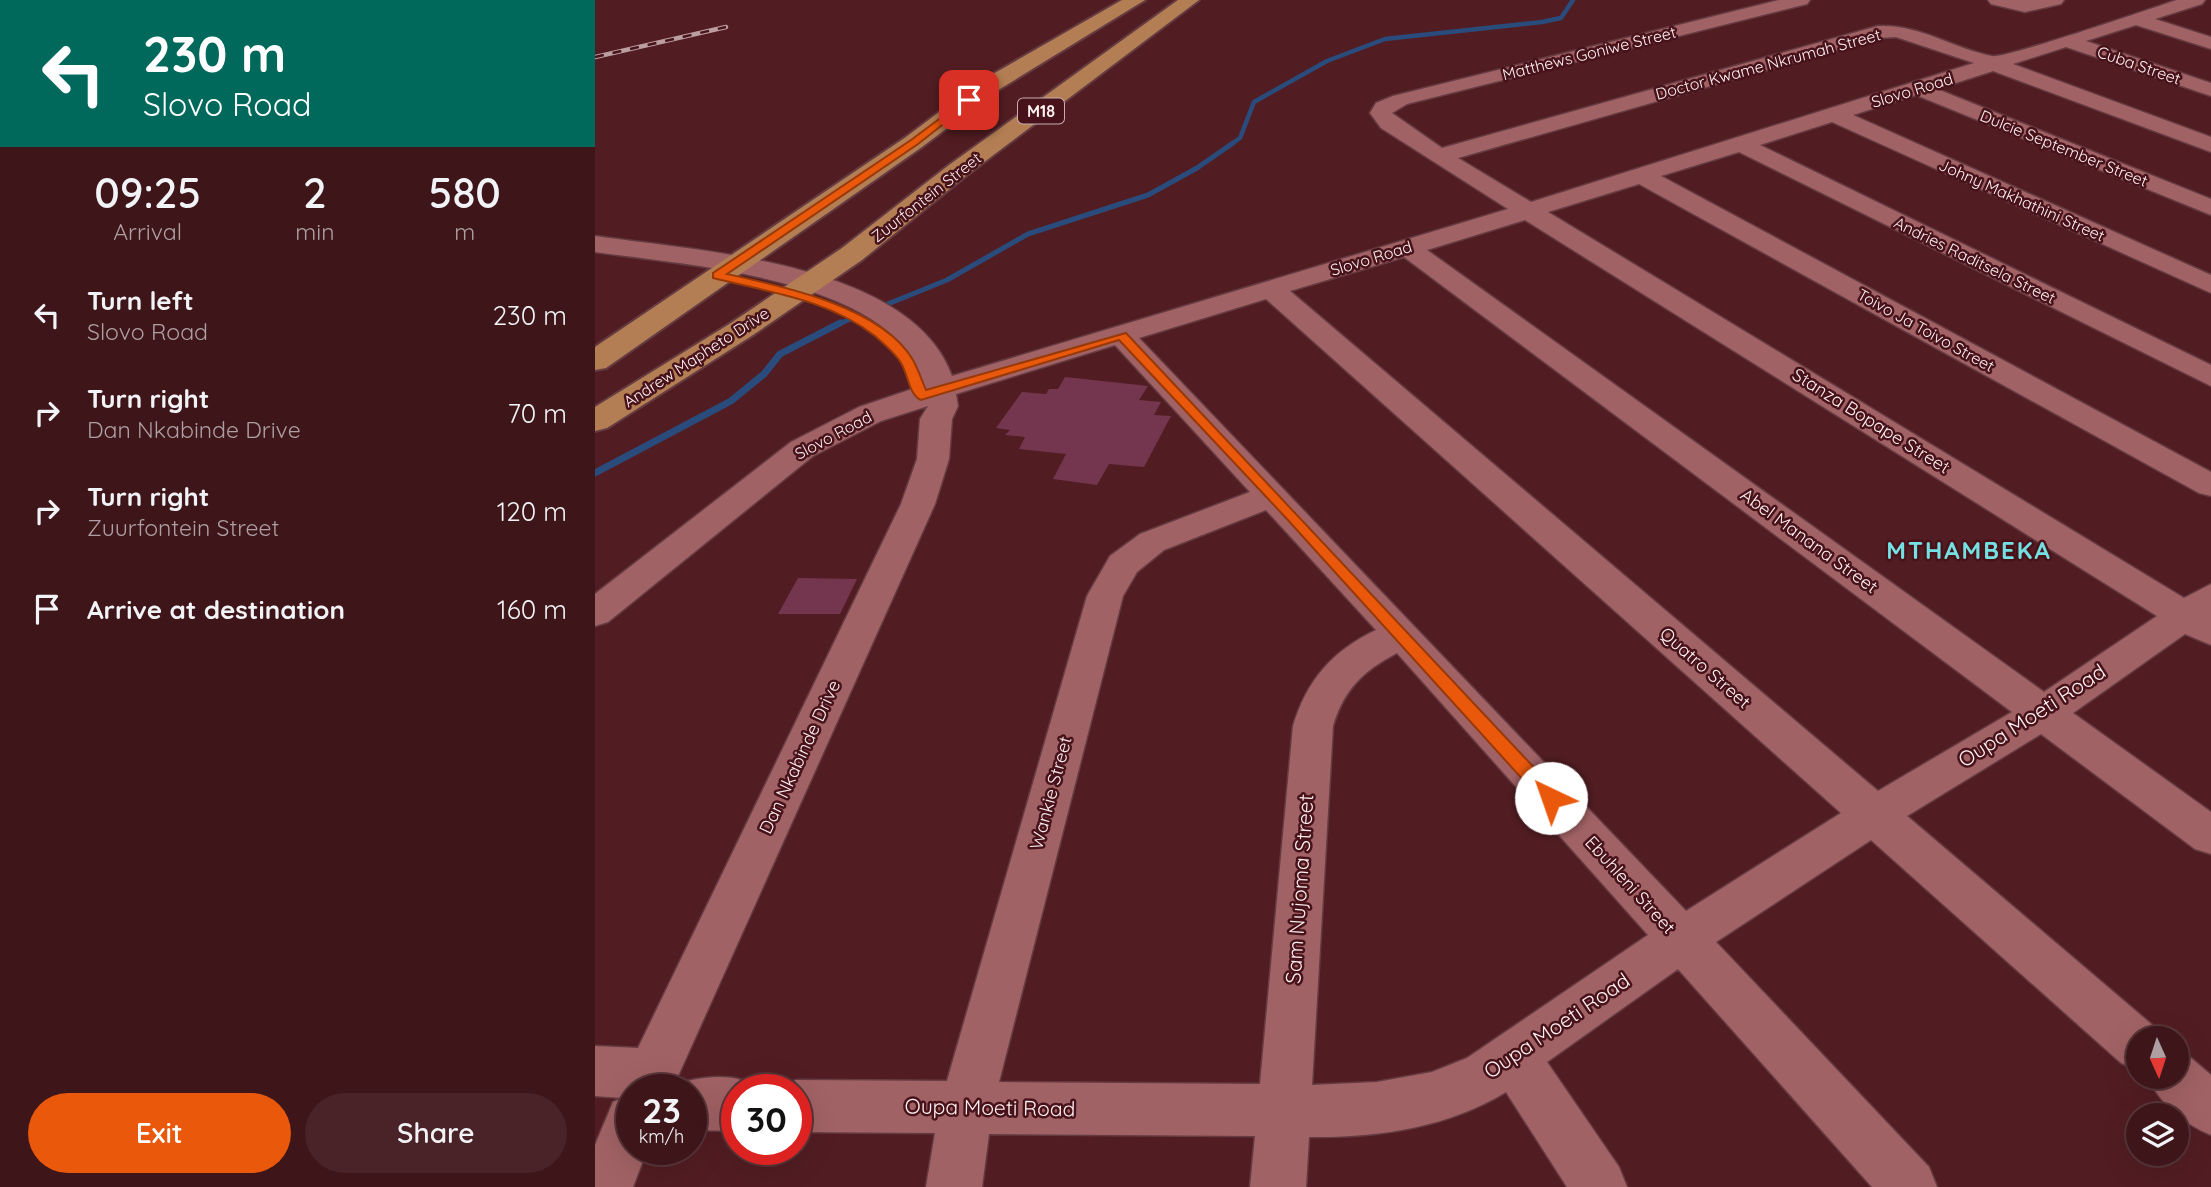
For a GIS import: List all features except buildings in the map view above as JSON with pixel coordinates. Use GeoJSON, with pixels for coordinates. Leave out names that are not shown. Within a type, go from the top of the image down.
{"type":"FeatureCollection","features":[{"type":"Feature","properties":{"kind":"main road","name":"M18"},"geometry":{"type":"LineString","coordinates":[[595,361],[914,142],[987,87],[1136,0]]}},
{"type":"Feature","properties":{"kind":"main road","name":"Zuurfontein Street"},"geometry":{"type":"LineString","coordinates":[[802,288],[1190,0]]}},
{"type":"Feature","properties":{"kind":"main road","name":"Andrew Mapheto Drive"},"geometry":{"type":"LineString","coordinates":[[595,421],[802,288]]}},
{"type":"Feature","properties":{"kind":"street","name":"Matthews Goniwe Street"},"geometry":{"type":"LineString","coordinates":[[1381,113],[1384,108],[1400,100],[1801,0]]}},
{"type":"Feature","properties":{"kind":"street"},"geometry":{"type":"LineString","coordinates":[[1997,0],[2025,7],[2055,0]]}},
{"type":"Feature","properties":{"kind":"street","name":"Slovo Road"},"geometry":{"type":"LineString","coordinates":[[595,613],[802,449],[861,418],[933,401],[1122,336],[2196,0]]}},
{"type":"Feature","properties":{"kind":"street"},"geometry":{"type":"LineString","coordinates":[[2137,19],[2211,43]]}},
{"type":"Feature","properties":{"kind":"street","name":"Doctor Kwame Nkrumah Street"},"geometry":{"type":"LineString","coordinates":[[1439,156],[1886,31],[1910,33],[2211,145]]}},
{"type":"Feature","properties":{"kind":"street","name":"Cuba Street"},"geometry":{"type":"LineString","coordinates":[[2067,41],[2211,90]]}},
{"type":"Feature","properties":{"kind":"street","name":"Dulcie September Street"},"geometry":{"type":"LineString","coordinates":[[1917,88],[2211,208]]}},
{"type":"Feature","properties":{"kind":"street","name":"Stanza Bopape Street"},"geometry":{"type":"LineString","coordinates":[[1381,113],[1389,123],[1439,156],[2202,615]]}},
{"type":"Feature","properties":{"kind":"street","name":"Johny Makhathini Street"},"geometry":{"type":"LineString","coordinates":[[1833,114],[2211,285]]}},
{"type":"Feature","properties":{"kind":"street","name":"Andries Raditsela Street"},"geometry":{"type":"LineString","coordinates":[[1739,143],[2211,377]]}},
{"type":"Feature","properties":{"kind":"street","name":"Toivo Ja Toivo Street"},"geometry":{"type":"LineString","coordinates":[[1641,175],[2211,486]]}},
{"type":"Feature","properties":{"kind":"street"},"geometry":{"type":"LineString","coordinates":[[595,244],[723,271]]}},
{"type":"Feature","properties":{"kind":"street","name":"Abel Manana Street"},"geometry":{"type":"LineString","coordinates":[[1407,247],[2211,836]]}},
{"type":"Feature","properties":{"kind":"street"},"geometry":{"type":"LineString","coordinates":[[595,254],[723,271]]}},
{"type":"Feature","properties":{"kind":"street","name":"Dan Nkabinde Drive"},"geometry":{"type":"LineString","coordinates":[[670,1074],[918,504],[933,459],[933,401],[891,330],[838,300],[802,288],[723,271]]}},
{"type":"Feature","properties":{"kind":"street","name":"Quatro Street"},"geometry":{"type":"LineString","coordinates":[[1271,289],[2126,1035]]}},
{"type":"Feature","properties":{"kind":"street","name":"Ebuhleni Street"},"geometry":{"type":"LineString","coordinates":[[1122,336],[1402,634],[1909,1187]]}},
{"type":"Feature","properties":{"kind":"street","name":"Wankie Street"},"geometry":{"type":"LineString","coordinates":[[954,1187],[966,1108],[1105,596],[1123,564],[1152,542],[1273,495]]}},
{"type":"Feature","properties":{"kind":"street","name":"Oupa Moeti Road"},"geometry":{"type":"LineString","coordinates":[[812,1106],[1283,1111],[1377,1108],[1433,1098],[1485,1076],[1514,1058],[1680,940],[1874,815],[2202,615]]}},
{"type":"Feature","properties":{"kind":"street","name":"Sam Nujoma Street"},"geometry":{"type":"LineString","coordinates":[[1278,1187],[1310,755],[1319,700],[1328,684],[1348,664],[1402,634]]}},
{"type":"Feature","properties":{"kind":"street"},"geometry":{"type":"LineString","coordinates":[[1514,1058],[1599,1187]]}},
{"type":"Feature","properties":{"kind":"street"},"geometry":{"type":"LineString","coordinates":[[595,1072],[616,1077]]}},
{"type":"Feature","properties":{"kind":"street"},"geometry":{"type":"LineString","coordinates":[[2188,1089],[2211,1109]]}},
{"type":"Feature","properties":{"kind":"street"},"geometry":{"type":"LineString","coordinates":[[605,1187],[616,1160]]}},
{"type":"Feature","properties":{"kind":"waterway"},"geometry":{"type":"LineString","coordinates":[[1230,145],[1240,138],[1254,102],[1327,61],[1385,39],[1561,18],[1573,0]]}},
{"type":"Feature","properties":{"kind":"waterway"},"geometry":{"type":"LineString","coordinates":[[837,325],[947,280],[1028,234],[1148,195],[1197,168],[1233,143]]}},
{"type":"Feature","properties":{"kind":"waterway"},"geometry":{"type":"LineString","coordinates":[[595,473],[731,401],[764,374],[780,354],[837,325]]}},
{"type":"Feature","properties":{"kind":"railway"},"geometry":{"type":"LineString","coordinates":[[595,57],[726,27]]}},
{"type":"Feature","properties":{"kind":"district","name":"MTHAMBEKA"},"geometry":{"type":"Point","coordinates":[1969,551]}},
{"type":"Feature","properties":{"kind":"route"},"geometry":{"type":"LineString","coordinates":[[969,100],[914,142],[717,276],[796,293],[855,317],[880,334],[907,360],[921,396],[1122,336],[1291,514],[1551,798]]}}]}
